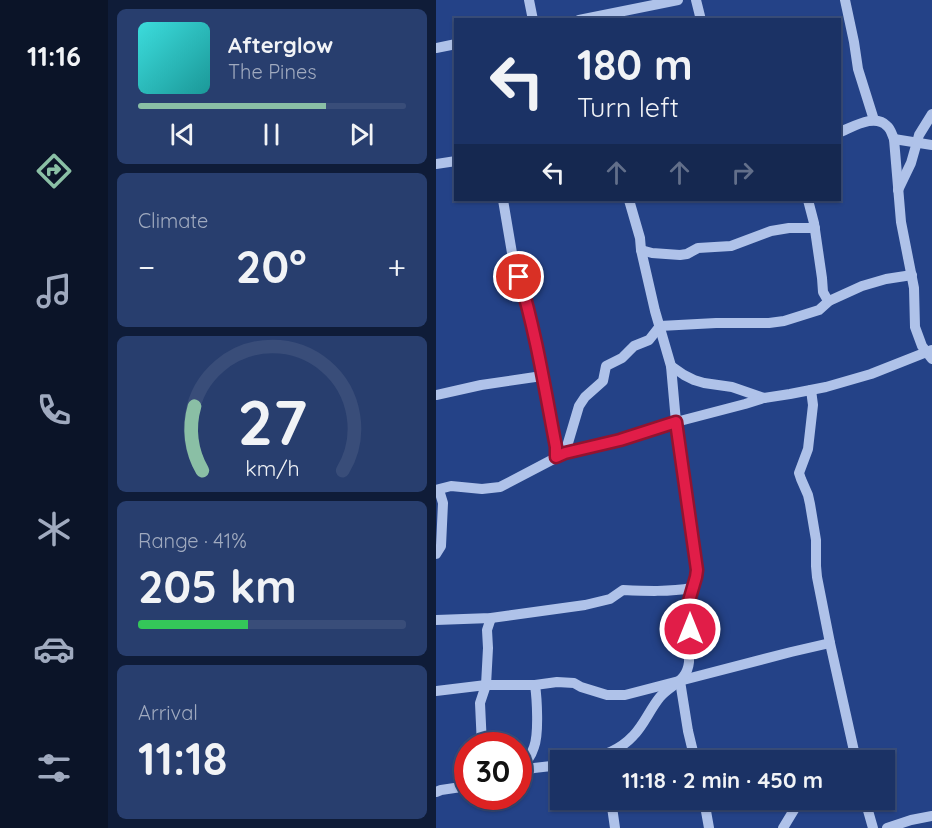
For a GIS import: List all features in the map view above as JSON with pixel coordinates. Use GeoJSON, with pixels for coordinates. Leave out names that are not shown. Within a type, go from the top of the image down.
{"type":"FeatureCollection","features":[{"type":"Feature","properties":{"kind":"street"},"geometry":{"type":"LineString","coordinates":[[529,0],[533,18]]}},
{"type":"Feature","properties":{"kind":"street"},"geometry":{"type":"LineString","coordinates":[[589,18],[678,0]]}},
{"type":"Feature","properties":{"kind":"street"},"geometry":{"type":"LineString","coordinates":[[696,0],[700,18]]}},
{"type":"Feature","properties":{"kind":"street"},"geometry":{"type":"LineString","coordinates":[[845,0],[858,69],[874,120]]}},
{"type":"Feature","properties":{"kind":"street"},"geometry":{"type":"LineString","coordinates":[[436,48],[454,44]]}},
{"type":"Feature","properties":{"kind":"street"},"geometry":{"type":"LineString","coordinates":[[898,190],[911,163],[919,135],[931,114]]}},
{"type":"Feature","properties":{"kind":"street"},"geometry":{"type":"LineString","coordinates":[[436,554],[441,546],[443,503],[438,490],[451,486],[482,489],[500,487],[561,455],[620,440],[709,412],[764,398],[811,390],[871,374],[930,354],[918,337],[915,327],[914,288],[901,222],[894,139],[889,127],[874,120],[841,132]]}},
{"type":"Feature","properties":{"kind":"street"},"geometry":{"type":"LineString","coordinates":[[894,139],[931,145]]}},
{"type":"Feature","properties":{"kind":"street"},"geometry":{"type":"LineString","coordinates":[[436,164],[454,161]]}},
{"type":"Feature","properties":{"kind":"street"},"geometry":{"type":"LineString","coordinates":[[503,201],[512,253],[526,301],[556,447],[561,455]]}},
{"type":"Feature","properties":{"kind":"street"},"geometry":{"type":"LineString","coordinates":[[615,750],[633,736],[661,696],[680,681],[687,672],[690,629],[688,613],[697,570],[676,422],[671,366],[655,311],[640,238],[629,201]]}},
{"type":"Feature","properties":{"kind":"street"},"geometry":{"type":"LineString","coordinates":[[808,201],[815,228],[823,292],[829,301]]}},
{"type":"Feature","properties":{"kind":"street"},"geometry":{"type":"LineString","coordinates":[[641,250],[652,254],[680,255],[704,247],[731,246],[771,231],[815,228]]}},
{"type":"Feature","properties":{"kind":"street"},"geometry":{"type":"LineString","coordinates":[[561,455],[582,402],[603,381],[606,366],[622,358],[634,346],[649,340],[660,326],[784,321],[819,310],[829,301],[862,286],[912,275]]}},
{"type":"Feature","properties":{"kind":"street"},"geometry":{"type":"LineString","coordinates":[[671,366],[694,380],[732,387],[764,398]]}},
{"type":"Feature","properties":{"kind":"street"},"geometry":{"type":"LineString","coordinates":[[436,395],[481,385],[542,376]]}},
{"type":"Feature","properties":{"kind":"street"},"geometry":{"type":"LineString","coordinates":[[811,390],[812,413],[808,449],[799,473],[810,504],[816,540],[817,577],[854,750]]}},
{"type":"Feature","properties":{"kind":"street"},"geometry":{"type":"LineString","coordinates":[[436,620],[531,614],[600,602],[610,599],[623,590],[692,588]]}},
{"type":"Feature","properties":{"kind":"street"},"geometry":{"type":"LineString","coordinates":[[482,732],[481,703],[486,685],[487,630],[491,618]]}},
{"type":"Feature","properties":{"kind":"street"},"geometry":{"type":"LineString","coordinates":[[436,691],[486,685],[535,685],[567,682],[607,695],[625,695],[830,644]]}},
{"type":"Feature","properties":{"kind":"street"},"geometry":{"type":"LineString","coordinates":[[680,681],[693,750]]}},
{"type":"Feature","properties":{"kind":"street"},"geometry":{"type":"LineString","coordinates":[[532,750],[536,740],[535,685]]}},
{"type":"Feature","properties":{"kind":"street"},"geometry":{"type":"LineString","coordinates":[[532,768],[550,766]]}},
{"type":"Feature","properties":{"kind":"street"},"geometry":{"type":"LineString","coordinates":[[436,792],[454,788]]}},
{"type":"Feature","properties":{"kind":"street"},"geometry":{"type":"LineString","coordinates":[[612,810],[615,828]]}},
{"type":"Feature","properties":{"kind":"street"},"geometry":{"type":"LineString","coordinates":[[706,810],[709,828]]}},
{"type":"Feature","properties":{"kind":"street"},"geometry":{"type":"LineString","coordinates":[[783,828],[794,810]]}},
{"type":"Feature","properties":{"kind":"street"},"geometry":{"type":"LineString","coordinates":[[868,810],[873,828]]}},
{"type":"Feature","properties":{"kind":"street"},"geometry":{"type":"LineString","coordinates":[[887,828],[931,816]]}},
{"type":"Feature","properties":{"kind":"route"},"geometry":{"type":"LineString","coordinates":[[519,277],[532,327],[556,447],[556,457],[676,422],[697,570],[689,601],[690,629]]}}]}
